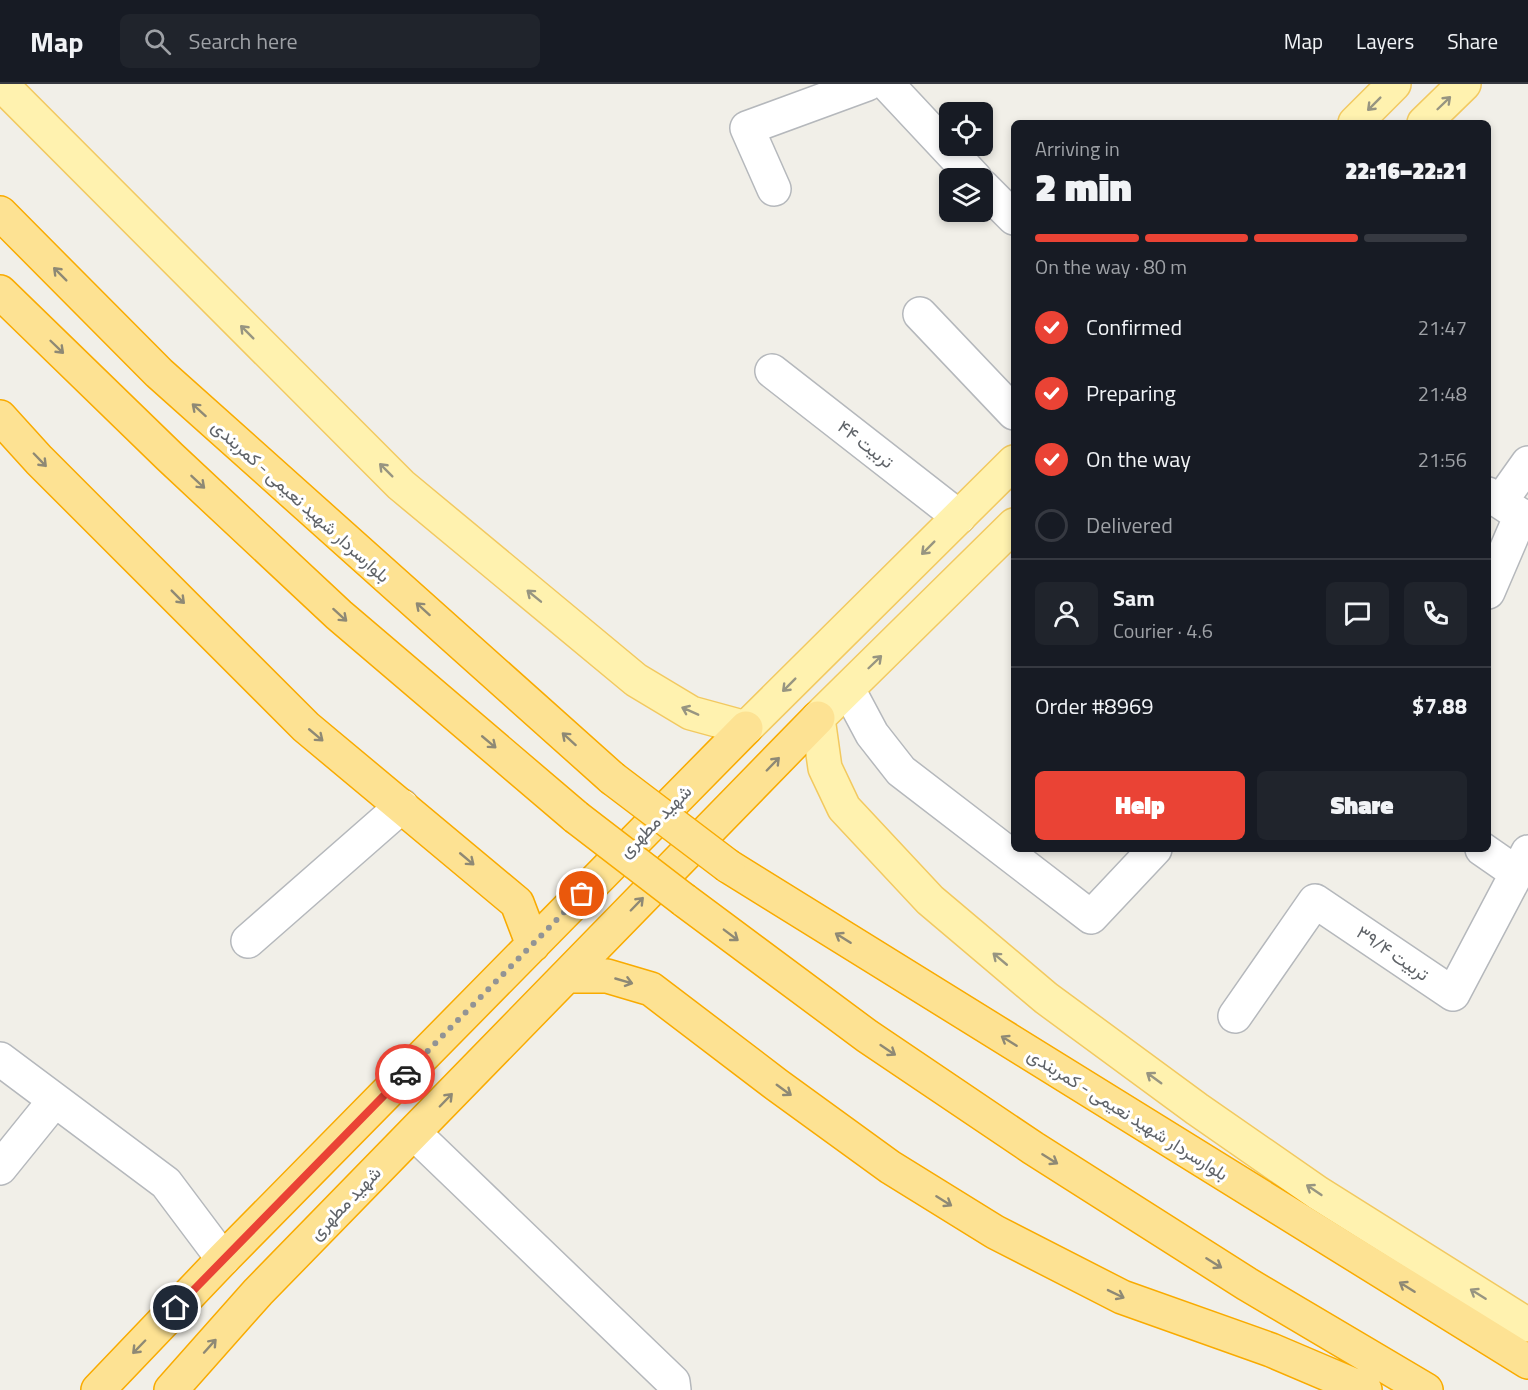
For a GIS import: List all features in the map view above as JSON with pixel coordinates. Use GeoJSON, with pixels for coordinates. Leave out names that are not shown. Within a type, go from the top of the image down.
{"type":"FeatureCollection","features":[{"type":"Feature","properties":{"kind":"highway","name":"بلوارسردار شهید نعیمی - کمربندی"},"geometry":{"type":"LineString","coordinates":[[0,213],[159,374],[612,778],[728,866],[1528,1362]]}},
{"type":"Feature","properties":{"kind":"highway"},"geometry":{"type":"LineString","coordinates":[[0,292],[170,457],[339,615],[576,817],[867,1036],[1033,1148],[1247,1284],[1426,1390]]}},
{"type":"Feature","properties":{"kind":"highway"},"geometry":{"type":"LineString","coordinates":[[0,417],[306,727],[517,903],[533,945]]}},
{"type":"Feature","properties":{"kind":"highway","name":"شهید مطهری"},"geometry":{"type":"LineString","coordinates":[[171,1390],[258,1292],[818,718]]}},
{"type":"Feature","properties":{"kind":"highway","name":"شهید مطهری"},"geometry":{"type":"LineString","coordinates":[[98,1390],[223,1259],[746,728]]}},
{"type":"Feature","properties":{"kind":"highway"},"geometry":{"type":"LineString","coordinates":[[567,976],[607,976],[651,988],[777,1085],[890,1167],[995,1232],[1122,1297],[1271,1350],[1365,1390]]}},
{"type":"Feature","properties":{"kind":"highway"},"geometry":{"type":"LineString","coordinates":[[223,1259],[258,1292]]}},
{"type":"Feature","properties":{"kind":"main road"},"geometry":{"type":"LineString","coordinates":[[1,84],[402,485],[636,680],[691,713],[746,728]]}},
{"type":"Feature","properties":{"kind":"main road"},"geometry":{"type":"LineString","coordinates":[[1358,120],[1394,84]]}},
{"type":"Feature","properties":{"kind":"main road"},"geometry":{"type":"LineString","coordinates":[[1427,120],[1464,84]]}},
{"type":"Feature","properties":{"kind":"main road","name":"شهید مطهری"},"geometry":{"type":"LineString","coordinates":[[746,728],[1011,465]]}},
{"type":"Feature","properties":{"kind":"main road","name":"شهید مطهری"},"geometry":{"type":"LineString","coordinates":[[818,718],[1011,528]]}},
{"type":"Feature","properties":{"kind":"main road"},"geometry":{"type":"LineString","coordinates":[[818,718],[825,768],[844,808],[930,900],[1046,998],[1197,1109],[1318,1193],[1528,1325]]}},
{"type":"Feature","properties":{"kind":"street"},"geometry":{"type":"LineString","coordinates":[[774,189],[747,128],[867,84]]}},
{"type":"Feature","properties":{"kind":"street"},"geometry":{"type":"LineString","coordinates":[[887,84],[966,168]]}},
{"type":"Feature","properties":{"kind":"street"},"geometry":{"type":"LineString","coordinates":[[993,197],[1011,215]]}},
{"type":"Feature","properties":{"kind":"street"},"geometry":{"type":"LineString","coordinates":[[920,314],[1011,410]]}},
{"type":"Feature","properties":{"kind":"street","name":"تربیت ۴۴"},"geometry":{"type":"LineString","coordinates":[[772,371],[959,517]]}},
{"type":"Feature","properties":{"kind":"street"},"geometry":{"type":"LineString","coordinates":[[1491,580],[1509,508],[1528,463]]}},
{"type":"Feature","properties":{"kind":"street"},"geometry":{"type":"LineString","coordinates":[[848,689],[872,734],[901,771],[1091,917],[1152,852]]}},
{"type":"Feature","properties":{"kind":"street"},"geometry":{"type":"LineString","coordinates":[[248,941],[402,806]]}},
{"type":"Feature","properties":{"kind":"street"},"geometry":{"type":"LineString","coordinates":[[1491,852],[1523,863]]}},
{"type":"Feature","properties":{"kind":"street","name":"تربيت ۳۹/۴"},"geometry":{"type":"LineString","coordinates":[[1235,1016],[1315,901],[1453,994],[1468,962],[1523,863]]}},
{"type":"Feature","properties":{"kind":"street"},"geometry":{"type":"LineString","coordinates":[[0,1059],[166,1183],[223,1259]]}},
{"type":"Feature","properties":{"kind":"street"},"geometry":{"type":"LineString","coordinates":[[0,1168],[55,1100]]}},
{"type":"Feature","properties":{"kind":"street"},"geometry":{"type":"LineString","coordinates":[[414,1132],[673,1382],[674,1390]]}},
{"type":"Feature","properties":{"kind":"way so far"},"geometry":{"type":"LineString","coordinates":[[405,1074],[582,894]]}},
{"type":"Feature","properties":{"kind":"route"},"geometry":{"type":"LineString","coordinates":[[176,1308],[405,1074]]}}]}
